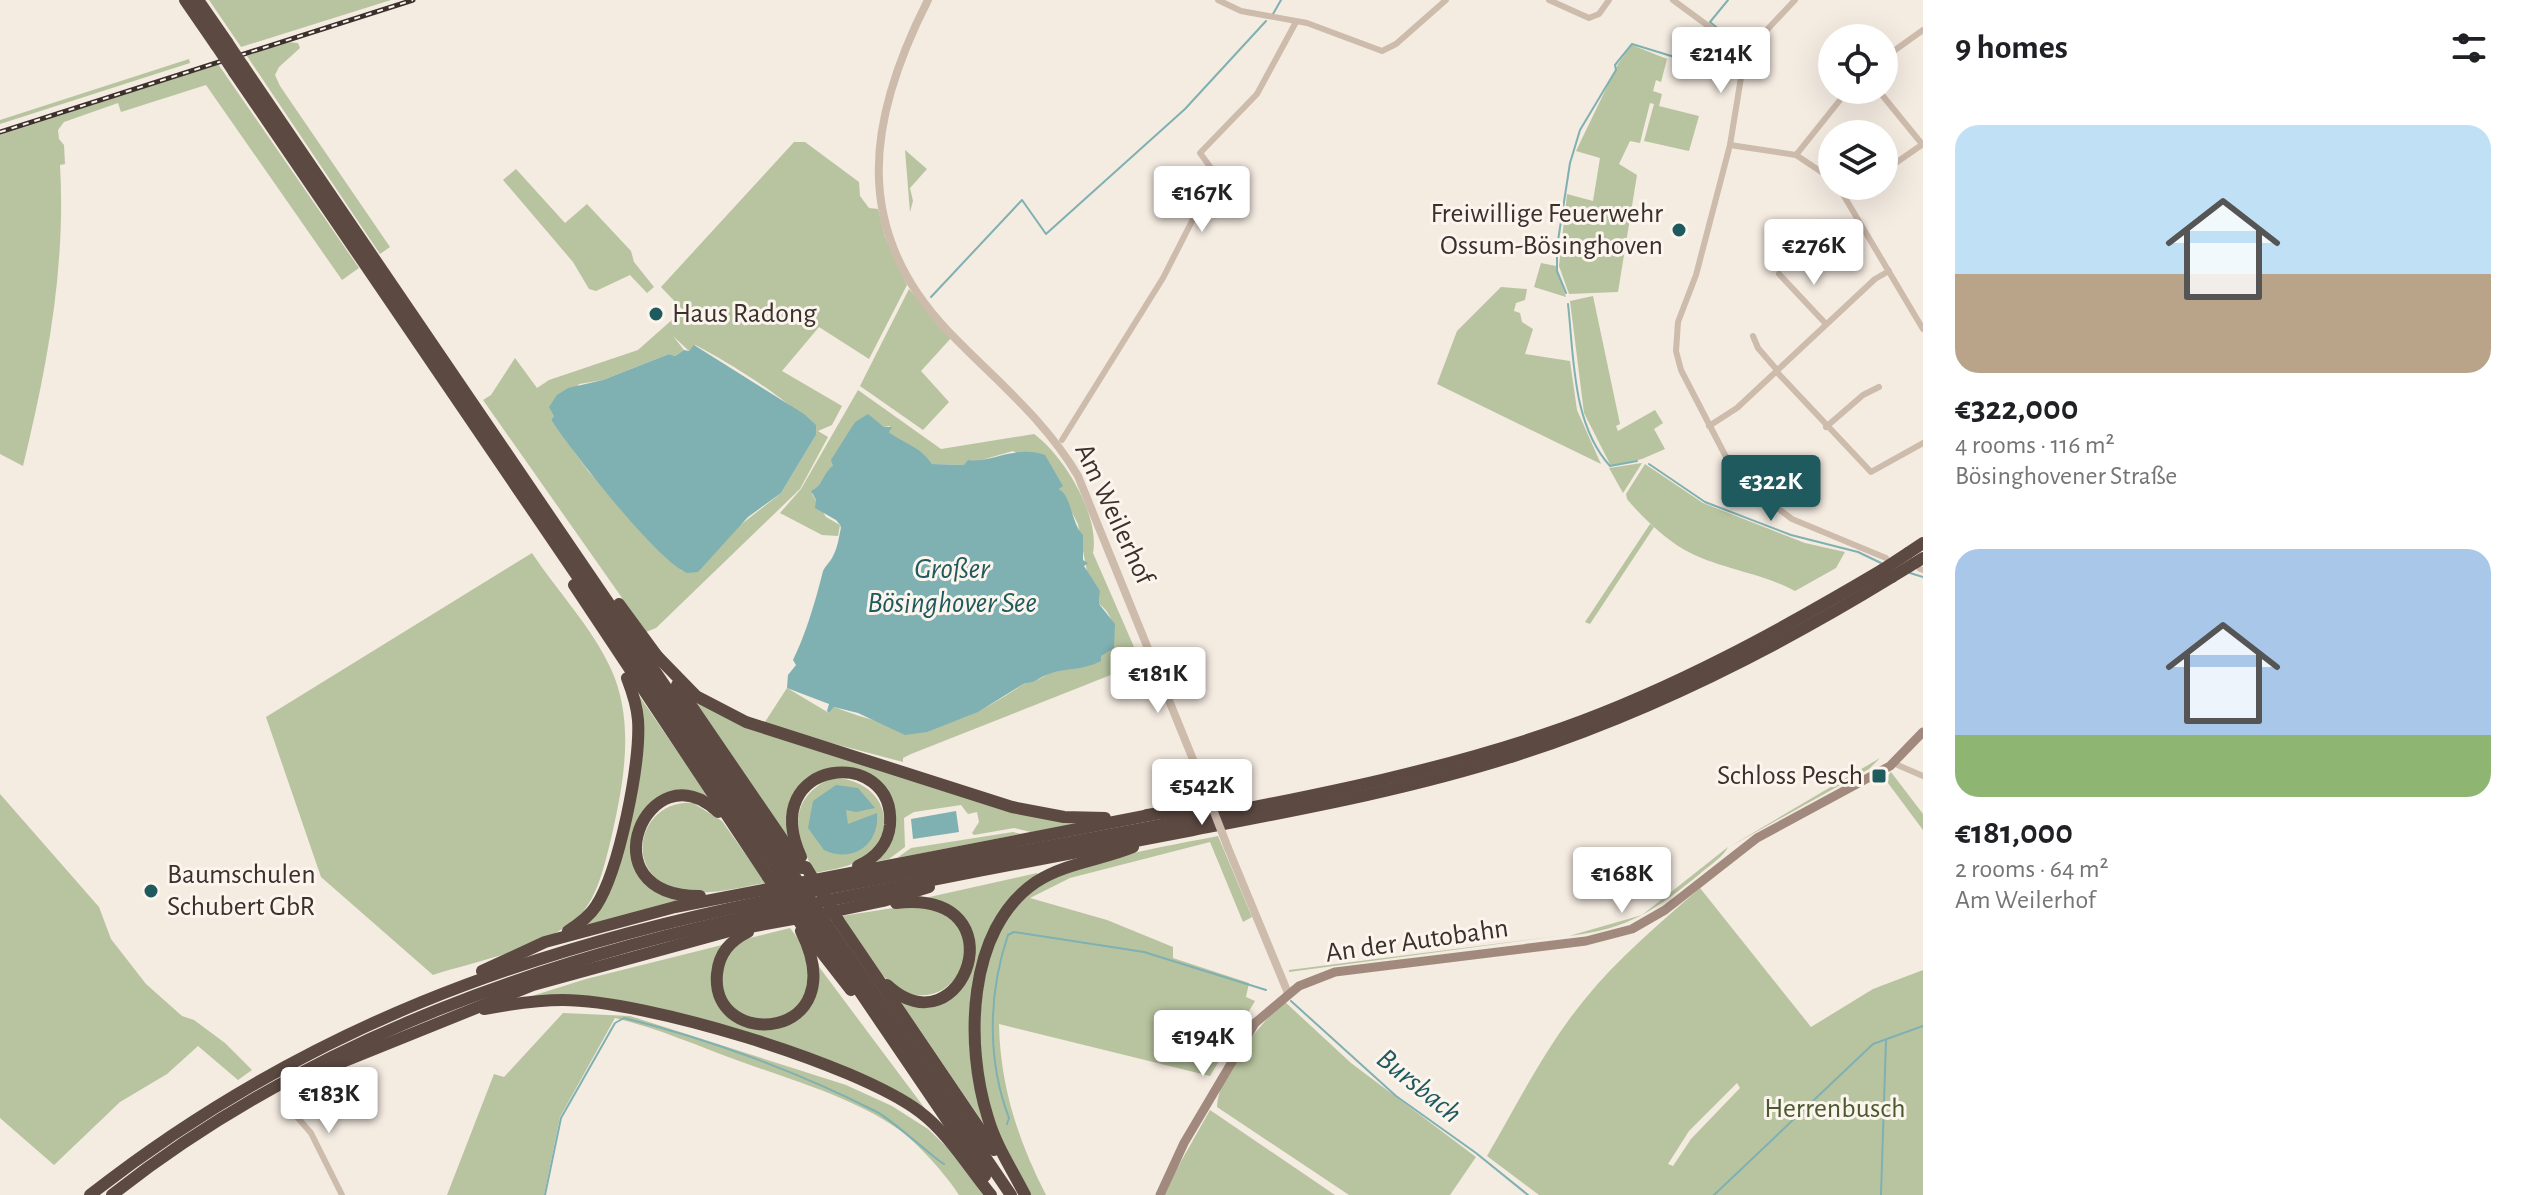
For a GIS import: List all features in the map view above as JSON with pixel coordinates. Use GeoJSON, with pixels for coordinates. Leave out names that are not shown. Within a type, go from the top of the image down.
{"type":"FeatureCollection","features":[{"type":"Feature","properties":{"kind":"highway"},"geometry":{"type":"LineString","coordinates":[[185,0],[221,43],[561,533],[789,872]]}},
{"type":"Feature","properties":{"kind":"highway"},"geometry":{"type":"LineString","coordinates":[[198,0],[221,43]]}},
{"type":"Feature","properties":{"kind":"highway"},"geometry":{"type":"LineString","coordinates":[[239,69],[545,529],[789,872]]}},
{"type":"Feature","properties":{"kind":"highway"},"geometry":{"type":"LineString","coordinates":[[545,529],[551,548],[615,649],[739,835]]}},
{"type":"Feature","properties":{"kind":"highway"},"geometry":{"type":"LineString","coordinates":[[561,533],[596,574],[655,654],[789,872],[817,926],[997,1195]]}},
{"type":"Feature","properties":{"kind":"highway"},"geometry":{"type":"LineString","coordinates":[[112,1195],[186,1142],[279,1085],[369,1038],[455,1002],[609,950],[714,923],[1412,785],[1566,738],[1715,676],[1822,620],[1923,543]]}},
{"type":"Feature","properties":{"kind":"highway"},"geometry":{"type":"LineString","coordinates":[[90,1195],[179,1130],[273,1073],[363,1026],[463,983],[579,944],[666,922],[1314,795],[1471,758],[1594,716],[1763,640],[1887,568],[1922,564]]}},
{"type":"Feature","properties":{"kind":"highway"},"geometry":{"type":"LineString","coordinates":[[556,939],[595,908],[610,877],[624,821],[638,744],[638,719],[630,685],[615,649]]}},
{"type":"Feature","properties":{"kind":"highway"},"geometry":{"type":"LineString","coordinates":[[655,654],[696,696],[727,715],[981,799],[1064,817],[1155,814]]}},
{"type":"Feature","properties":{"kind":"highway"},"geometry":{"type":"LineString","coordinates":[[836,874],[873,858],[885,843],[890,823],[882,793],[866,778],[847,771],[831,772],[811,781],[793,808],[790,910],[817,926],[905,998],[933,1001],[946,996],[965,978],[972,951],[970,937],[950,911],[933,904],[911,901],[849,908]]}},
{"type":"Feature","properties":{"kind":"highway"},"geometry":{"type":"LineString","coordinates":[[463,983],[493,963],[556,939],[651,912],[1155,814],[1296,792],[1314,795]]}},
{"type":"Feature","properties":{"kind":"highway"},"geometry":{"type":"LineString","coordinates":[[735,895],[689,896],[658,887],[641,870],[634,844],[641,820],[650,809],[673,797],[686,796],[712,805],[739,835],[821,894],[815,973],[809,1001],[790,1020],[763,1026],[738,1018],[727,1008],[716,979],[718,962],[726,947],[738,937],[766,924]]}},
{"type":"Feature","properties":{"kind":"highway"},"geometry":{"type":"LineString","coordinates":[[1024,1195],[994,1137],[977,1074],[976,1013],[988,950],[1004,915],[1034,883],[1056,872],[1159,837]]}},
{"type":"Feature","properties":{"kind":"highway"},"geometry":{"type":"LineString","coordinates":[[279,1085],[446,1019],[577,972],[766,924],[897,897],[975,872]]}},
{"type":"Feature","properties":{"kind":"highway"},"geometry":{"type":"LineString","coordinates":[[817,926],[1011,1195]]}},
{"type":"Feature","properties":{"kind":"highway"},"geometry":{"type":"LineString","coordinates":[[870,967],[1024,1195]]}},
{"type":"Feature","properties":{"kind":"highway"},"geometry":{"type":"LineString","coordinates":[[446,1019],[518,1003],[565,1000],[635,1009],[772,1047],[836,1069],[906,1102],[930,1120],[991,1195]]}},
{"type":"Feature","properties":{"kind":"main road","name":"An der Autobahn"},"geometry":{"type":"LineString","coordinates":[[1160,1195],[1184,1143],[1251,1029],[1267,1010],[1288,993],[1315,978],[1335,972],[1597,939],[1632,929],[1665,910],[1757,838],[1893,763],[1923,732]]}},
{"type":"Feature","properties":{"kind":"street","name":"Am Weilerhof"},"geometry":{"type":"LineString","coordinates":[[928,0],[885,107],[877,149],[877,178],[887,235],[910,284],[926,307],[1031,411],[1073,468],[1093,508],[1288,993]]}},
{"type":"Feature","properties":{"kind":"street"},"geometry":{"type":"LineString","coordinates":[[1218,0],[1241,11],[1296,22],[1382,51],[1396,44],[1446,0]]}},
{"type":"Feature","properties":{"kind":"street"},"geometry":{"type":"LineString","coordinates":[[1549,0],[1589,18],[1599,14],[1609,0]]}},
{"type":"Feature","properties":{"kind":"street"},"geometry":{"type":"LineString","coordinates":[[1673,0],[1745,53]]}},
{"type":"Feature","properties":{"kind":"street"},"geometry":{"type":"LineString","coordinates":[[1795,0],[1745,53],[1730,145],[1675,341],[1681,370],[1734,467],[1775,508],[1887,568]]}},
{"type":"Feature","properties":{"kind":"street"},"geometry":{"type":"LineString","coordinates":[[1062,440],[1157,289],[1214,178],[1214,172],[1200,153],[1257,94],[1296,22]]}},
{"type":"Feature","properties":{"kind":"street"},"geometry":{"type":"LineString","coordinates":[[1898,48],[1923,30]]}},
{"type":"Feature","properties":{"kind":"street"},"geometry":{"type":"LineString","coordinates":[[1796,155],[1837,104]]}},
{"type":"Feature","properties":{"kind":"street"},"geometry":{"type":"LineString","coordinates":[[1889,104],[1922,144],[1898,161]]}},
{"type":"Feature","properties":{"kind":"street"},"geometry":{"type":"LineString","coordinates":[[1730,145],[1796,155],[1818,170]]}},
{"type":"Feature","properties":{"kind":"street"},"geometry":{"type":"LineString","coordinates":[[1849,200],[1923,329]]}},
{"type":"Feature","properties":{"kind":"street"},"geometry":{"type":"LineString","coordinates":[[1709,426],[1737,408],[1875,279],[1889,271]]}},
{"type":"Feature","properties":{"kind":"street"},"geometry":{"type":"LineString","coordinates":[[1779,274],[1826,324]]}},
{"type":"Feature","properties":{"kind":"street"},"geometry":{"type":"LineString","coordinates":[[1753,336],[1758,348],[1776,370],[1871,472],[1923,443]]}},
{"type":"Feature","properties":{"kind":"street"},"geometry":{"type":"LineString","coordinates":[[1826,427],[1863,395],[1879,387]]}},
{"type":"Feature","properties":{"kind":"street"},"geometry":{"type":"LineString","coordinates":[[1893,763],[1923,776]]}},
{"type":"Feature","properties":{"kind":"street"},"geometry":{"type":"LineString","coordinates":[[284,1102],[311,1133],[342,1195]]}},
{"type":"Feature","properties":{"kind":"green space"},"geometry":{"type":"Polygon","coordinates":[[[209,0],[391,0],[241,47],[209,0]]]}},
{"type":"Feature","properties":{"kind":"green space"},"geometry":{"type":"Polygon","coordinates":[[[287,42],[298,43],[300,48],[279,67],[275,75],[390,247],[380,254],[247,56],[287,42]]]}},
{"type":"Feature","properties":{"kind":"green space"},"geometry":{"type":"Polygon","coordinates":[[[1632,45],[1667,59],[1661,82],[1656,80],[1653,91],[1662,94],[1659,106],[1699,116],[1689,151],[1644,141],[1654,104],[1650,103],[1640,143],[1630,141],[1619,164],[1637,175],[1618,292],[1569,294],[1559,266],[1567,194],[1593,201],[1600,158],[1576,151],[1618,64],[1632,45]]]}},
{"type":"Feature","properties":{"kind":"green space"},"geometry":{"type":"Polygon","coordinates":[[[189,59],[190,63],[0,124],[0,120],[189,59]]]}},
{"type":"Feature","properties":{"kind":"green space"},"geometry":{"type":"Polygon","coordinates":[[[218,64],[359,268],[342,280],[206,85],[121,112],[118,103],[64,122],[58,130],[59,139],[64,145],[65,164],[60,165],[60,242],[53,317],[23,466],[0,454],[0,135],[218,64]]]}},
{"type":"Feature","properties":{"kind":"green space"},"geometry":{"type":"Polygon","coordinates":[[[794,142],[805,142],[859,182],[860,196],[869,208],[878,209],[885,237],[907,285],[869,359],[819,327],[782,371],[842,406],[832,425],[818,431],[828,437],[800,489],[656,628],[646,632],[483,400],[491,395],[515,358],[537,388],[549,380],[638,350],[683,310],[661,287],[794,142]],[[673,336],[684,350],[675,356],[669,354],[603,380],[579,384],[551,420],[589,472],[682,571],[781,493],[816,435],[798,412],[763,386],[695,345],[689,351],[673,336]]]}},
{"type":"Feature","properties":{"kind":"green space"},"geometry":{"type":"Polygon","coordinates":[[[905,150],[927,169],[910,188],[913,201],[910,212],[905,150]]]}},
{"type":"Feature","properties":{"kind":"green space"},"geometry":{"type":"Polygon","coordinates":[[[516,169],[565,223],[587,204],[631,251],[634,262],[654,287],[647,293],[630,275],[596,291],[589,289],[573,262],[503,180],[516,169]]]}},
{"type":"Feature","properties":{"kind":"green space"},"geometry":{"type":"Polygon","coordinates":[[[1541,263],[1556,266],[1566,297],[1534,287],[1541,263]]]}},
{"type":"Feature","properties":{"kind":"green space"},"geometry":{"type":"Polygon","coordinates":[[[1501,287],[1527,289],[1525,300],[1516,303],[1514,311],[1520,313],[1522,322],[1533,329],[1525,354],[1570,361],[1577,410],[1601,464],[1437,384],[1457,331],[1501,287]]]}},
{"type":"Feature","properties":{"kind":"green space"},"geometry":{"type":"Polygon","coordinates":[[[909,289],[951,338],[921,371],[949,402],[923,430],[860,386],[909,289]]]}},
{"type":"Feature","properties":{"kind":"green space"},"geometry":{"type":"Polygon","coordinates":[[[1593,296],[1620,424],[1616,426],[1618,431],[1655,410],[1663,423],[1654,429],[1665,449],[1642,459],[1611,466],[1584,413],[1570,301],[1593,296]]]}},
{"type":"Feature","properties":{"kind":"green space"},"geometry":{"type":"Polygon","coordinates":[[[858,390],[941,449],[1034,434],[1045,444],[1068,471],[1085,504],[1094,538],[1093,553],[1141,663],[911,754],[903,758],[903,762],[763,725],[787,688],[829,713],[834,707],[863,717],[911,726],[954,721],[999,700],[1025,683],[1095,659],[1106,650],[1112,637],[1112,622],[1099,604],[1100,591],[1088,577],[1078,524],[1059,488],[1062,486],[1053,473],[1013,451],[964,465],[932,464],[923,454],[889,432],[890,426],[884,427],[872,418],[855,422],[833,466],[812,494],[826,517],[840,525],[838,536],[822,535],[780,513],[801,489],[858,390]]]}},
{"type":"Feature","properties":{"kind":"green space"},"geometry":{"type":"Polygon","coordinates":[[[1642,463],[1625,490],[1623,493],[1609,468],[1642,463]]]}},
{"type":"Feature","properties":{"kind":"green space"},"geometry":{"type":"Polygon","coordinates":[[[1645,464],[1703,503],[1805,543],[1845,552],[1836,568],[1795,591],[1696,556],[1661,533],[1627,499],[1626,494],[1645,464]]]}},
{"type":"Feature","properties":{"kind":"green space"},"geometry":{"type":"Polygon","coordinates":[[[1650,524],[1654,527],[1590,624],[1585,622],[1650,524]]]}},
{"type":"Feature","properties":{"kind":"green space"},"geometry":{"type":"Polygon","coordinates":[[[532,553],[594,638],[619,690],[625,756],[610,843],[592,898],[570,924],[522,948],[433,975],[321,877],[266,717],[532,553]]]}},
{"type":"Feature","properties":{"kind":"green space"},"geometry":{"type":"Polygon","coordinates":[[[638,694],[708,796],[699,795],[645,810],[633,831],[633,861],[687,899],[587,925],[621,849],[638,694]]]}},
{"type":"Feature","properties":{"kind":"green space"},"geometry":{"type":"Polygon","coordinates":[[[693,698],[721,715],[1084,823],[1031,832],[1014,828],[974,835],[972,833],[979,822],[977,812],[968,814],[961,805],[914,812],[904,818],[905,847],[889,859],[874,862],[893,820],[866,774],[805,781],[790,841],[693,698]]]}},
{"type":"Feature","properties":{"kind":"green space"},"geometry":{"type":"Polygon","coordinates":[[[1880,758],[1869,769],[1729,847],[1880,758]]]}},
{"type":"Feature","properties":{"kind":"green space"},"geometry":{"type":"Polygon","coordinates":[[[1891,772],[1923,814],[1923,830],[1885,779],[1891,772]]]}},
{"type":"Feature","properties":{"kind":"green space"},"geometry":{"type":"Polygon","coordinates":[[[831,778],[864,786],[882,808],[884,822],[881,836],[873,849],[858,861],[815,873],[799,832],[800,808],[816,787],[831,778]]]}},
{"type":"Feature","properties":{"kind":"green space"},"geometry":{"type":"Polygon","coordinates":[[[0,794],[99,907],[111,939],[146,984],[182,1016],[194,1020],[225,1043],[252,1070],[238,1080],[198,1046],[167,1074],[120,1102],[54,1165],[0,1118],[0,794]]]}},
{"type":"Feature","properties":{"kind":"green space"},"geometry":{"type":"Polygon","coordinates":[[[693,803],[722,821],[766,883],[703,893],[678,890],[653,875],[645,862],[643,848],[651,821],[676,804],[693,803]]]}},
{"type":"Feature","properties":{"kind":"green space"},"geometry":{"type":"Polygon","coordinates":[[[1013,832],[1021,834],[897,858],[911,848],[1013,832]]]}},
{"type":"Feature","properties":{"kind":"green space"},"geometry":{"type":"Polygon","coordinates":[[[1218,836],[1252,917],[1243,922],[1210,842],[1070,878],[1030,898],[1107,920],[1173,947],[1173,958],[1249,983],[1246,997],[1255,1001],[1210,1076],[999,1024],[1003,1069],[1012,1112],[1046,1195],[1029,1195],[1006,1152],[989,1107],[980,1052],[983,988],[990,957],[1002,929],[1017,905],[1054,877],[1124,855],[1218,836]]]}},
{"type":"Feature","properties":{"kind":"green space"},"geometry":{"type":"Polygon","coordinates":[[[1728,847],[1686,885],[1642,915],[1728,847]]]}},
{"type":"Feature","properties":{"kind":"green space"},"geometry":{"type":"Polygon","coordinates":[[[1037,873],[1038,877],[1007,904],[973,1014],[990,1133],[898,998],[909,1003],[960,989],[973,961],[970,934],[963,922],[953,912],[925,898],[1037,873]]]}},
{"type":"Feature","properties":{"kind":"green space","name":"Herrenbusch"},"geometry":{"type":"Polygon","coordinates":[[[1700,888],[1811,1027],[1873,989],[1923,970],[1923,1195],[1539,1195],[1487,1156],[1533,1075],[1585,999],[1640,941],[1700,888]],[[1737,1083],[1689,1131],[1668,1164],[1673,1166],[1691,1139],[1740,1088],[1737,1083]]]}},
{"type":"Feature","properties":{"kind":"green space"},"geometry":{"type":"Polygon","coordinates":[[[906,906],[936,911],[954,923],[963,939],[964,956],[959,973],[948,986],[932,994],[913,994],[893,985],[872,962],[842,916],[906,906]]]}},
{"type":"Feature","properties":{"kind":"green space"},"geometry":{"type":"Polygon","coordinates":[[[1642,915],[1609,928],[1569,936],[1642,915]]]}},
{"type":"Feature","properties":{"kind":"green space"},"geometry":{"type":"Polygon","coordinates":[[[790,928],[929,1114],[851,1075],[633,1006],[516,1001],[586,979],[790,928]]]}},
{"type":"Feature","properties":{"kind":"green space"},"geometry":{"type":"Polygon","coordinates":[[[1566,935],[1289,972],[1289,970],[1566,935]]]}},
{"type":"Feature","properties":{"kind":"green space"},"geometry":{"type":"Polygon","coordinates":[[[1284,1001],[1351,1063],[1476,1157],[1450,1195],[1349,1195],[1217,1107],[1219,1094],[1232,1065],[1284,1001]]]}},
{"type":"Feature","properties":{"kind":"green space"},"geometry":{"type":"Polygon","coordinates":[[[563,1013],[630,1016],[846,1085],[892,1106],[928,1129],[954,1154],[983,1195],[959,1195],[914,1142],[862,1108],[679,1038],[615,1018],[560,1117],[544,1195],[447,1195],[494,1074],[504,1077],[563,1013]]]}},
{"type":"Feature","properties":{"kind":"green space"},"geometry":{"type":"Polygon","coordinates":[[[1210,1110],[1335,1195],[1162,1195],[1210,1110]]]}},
{"type":"Feature","properties":{"kind":"water"},"geometry":{"type":"Polygon","coordinates":[[[694,345],[804,414],[816,425],[816,435],[781,493],[748,517],[698,572],[687,573],[656,548],[615,503],[551,420],[554,416],[549,407],[557,395],[568,388],[603,380],[669,354],[675,356],[684,350],[689,351],[694,345]]]}},
{"type":"Feature","properties":{"kind":"water","name":"Großer Bösinghover See"},"geometry":{"type":"Polygon","coordinates":[[[868,414],[884,427],[892,427],[889,432],[917,449],[932,464],[964,465],[968,460],[1024,452],[1045,455],[1063,486],[1059,489],[1067,498],[1083,535],[1083,560],[1088,563],[1084,566],[1100,591],[1099,604],[1115,624],[1114,648],[1101,656],[1101,661],[1046,675],[1025,683],[978,712],[927,732],[905,735],[858,713],[834,707],[829,713],[829,704],[787,688],[788,675],[796,665],[793,660],[807,626],[823,571],[838,544],[841,530],[836,520],[815,508],[816,500],[811,491],[833,466],[831,460],[855,422],[868,414]]]}},
{"type":"Feature","properties":{"kind":"water"},"geometry":{"type":"Polygon","coordinates":[[[836,785],[858,788],[875,808],[856,812],[846,810],[848,824],[877,813],[874,834],[854,853],[835,854],[824,850],[808,828],[813,801],[836,785]]]}},
{"type":"Feature","properties":{"kind":"water"},"geometry":{"type":"Polygon","coordinates":[[[956,811],[959,832],[913,839],[911,819],[956,811]]]}},
{"type":"Feature","properties":{"kind":"waterway"},"geometry":{"type":"LineString","coordinates":[[1273,14],[1281,0]]}},
{"type":"Feature","properties":{"kind":"waterway"},"geometry":{"type":"LineString","coordinates":[[1721,31],[1710,22],[1728,0]]}},
{"type":"Feature","properties":{"kind":"waterway"},"geometry":{"type":"LineString","coordinates":[[931,297],[1022,200],[1046,234],[1185,109],[1266,21]]}},
{"type":"Feature","properties":{"kind":"waterway"},"geometry":{"type":"LineString","coordinates":[[1566,293],[1557,271],[1557,247],[1570,163],[1580,130],[1616,70],[1615,65],[1632,44],[1704,66]]}},
{"type":"Feature","properties":{"kind":"waterway"},"geometry":{"type":"LineString","coordinates":[[1568,304],[1577,389],[1588,430],[1610,466],[1637,461]]}},
{"type":"Feature","properties":{"kind":"waterway"},"geometry":{"type":"LineString","coordinates":[[1649,464],[1705,502],[1791,535],[1858,552],[1881,563]]}},
{"type":"Feature","properties":{"kind":"waterway"},"geometry":{"type":"LineString","coordinates":[[1910,573],[1923,577]]}},
{"type":"Feature","properties":{"kind":"waterway"},"geometry":{"type":"LineString","coordinates":[[1007,1124],[1009,1118],[997,1073],[993,1027],[997,980],[1008,935],[1014,932],[1144,952],[1266,990]]}},
{"type":"Feature","properties":{"kind":"waterway","name":"Bursbach"},"geometry":{"type":"LineString","coordinates":[[1291,1001],[1396,1096],[1528,1195]]}},
{"type":"Feature","properties":{"kind":"waterway"},"geometry":{"type":"LineString","coordinates":[[545,1195],[561,1118],[615,1023],[624,1018],[688,1036],[817,1083],[885,1117],[944,1164]]}},
{"type":"Feature","properties":{"kind":"waterway","name":"Bursbach"},"geometry":{"type":"LineString","coordinates":[[1714,1195],[1873,1044],[1923,1026]]}},
{"type":"Feature","properties":{"kind":"waterway"},"geometry":{"type":"LineString","coordinates":[[1881,1195],[1886,1040]]}},
{"type":"Feature","properties":{"kind":"railway"},"geometry":{"type":"LineString","coordinates":[[0,132],[413,0]]}},
{"type":"Feature","properties":{"kind":"place","name":"Freiwillige Feuerwehr Ossum-Bösinghoven"},"geometry":{"type":"Point","coordinates":[1679,230]}},
{"type":"Feature","properties":{"kind":"place","name":"Haus Radong"},"geometry":{"type":"Point","coordinates":[656,314]}},
{"type":"Feature","properties":{"kind":"place","name":"Schloss Pesch"},"geometry":{"type":"Point","coordinates":[1879,776]}},
{"type":"Feature","properties":{"kind":"place","name":"Baumschulen Schubert GbR"},"geometry":{"type":"Point","coordinates":[151,891]}}]}
